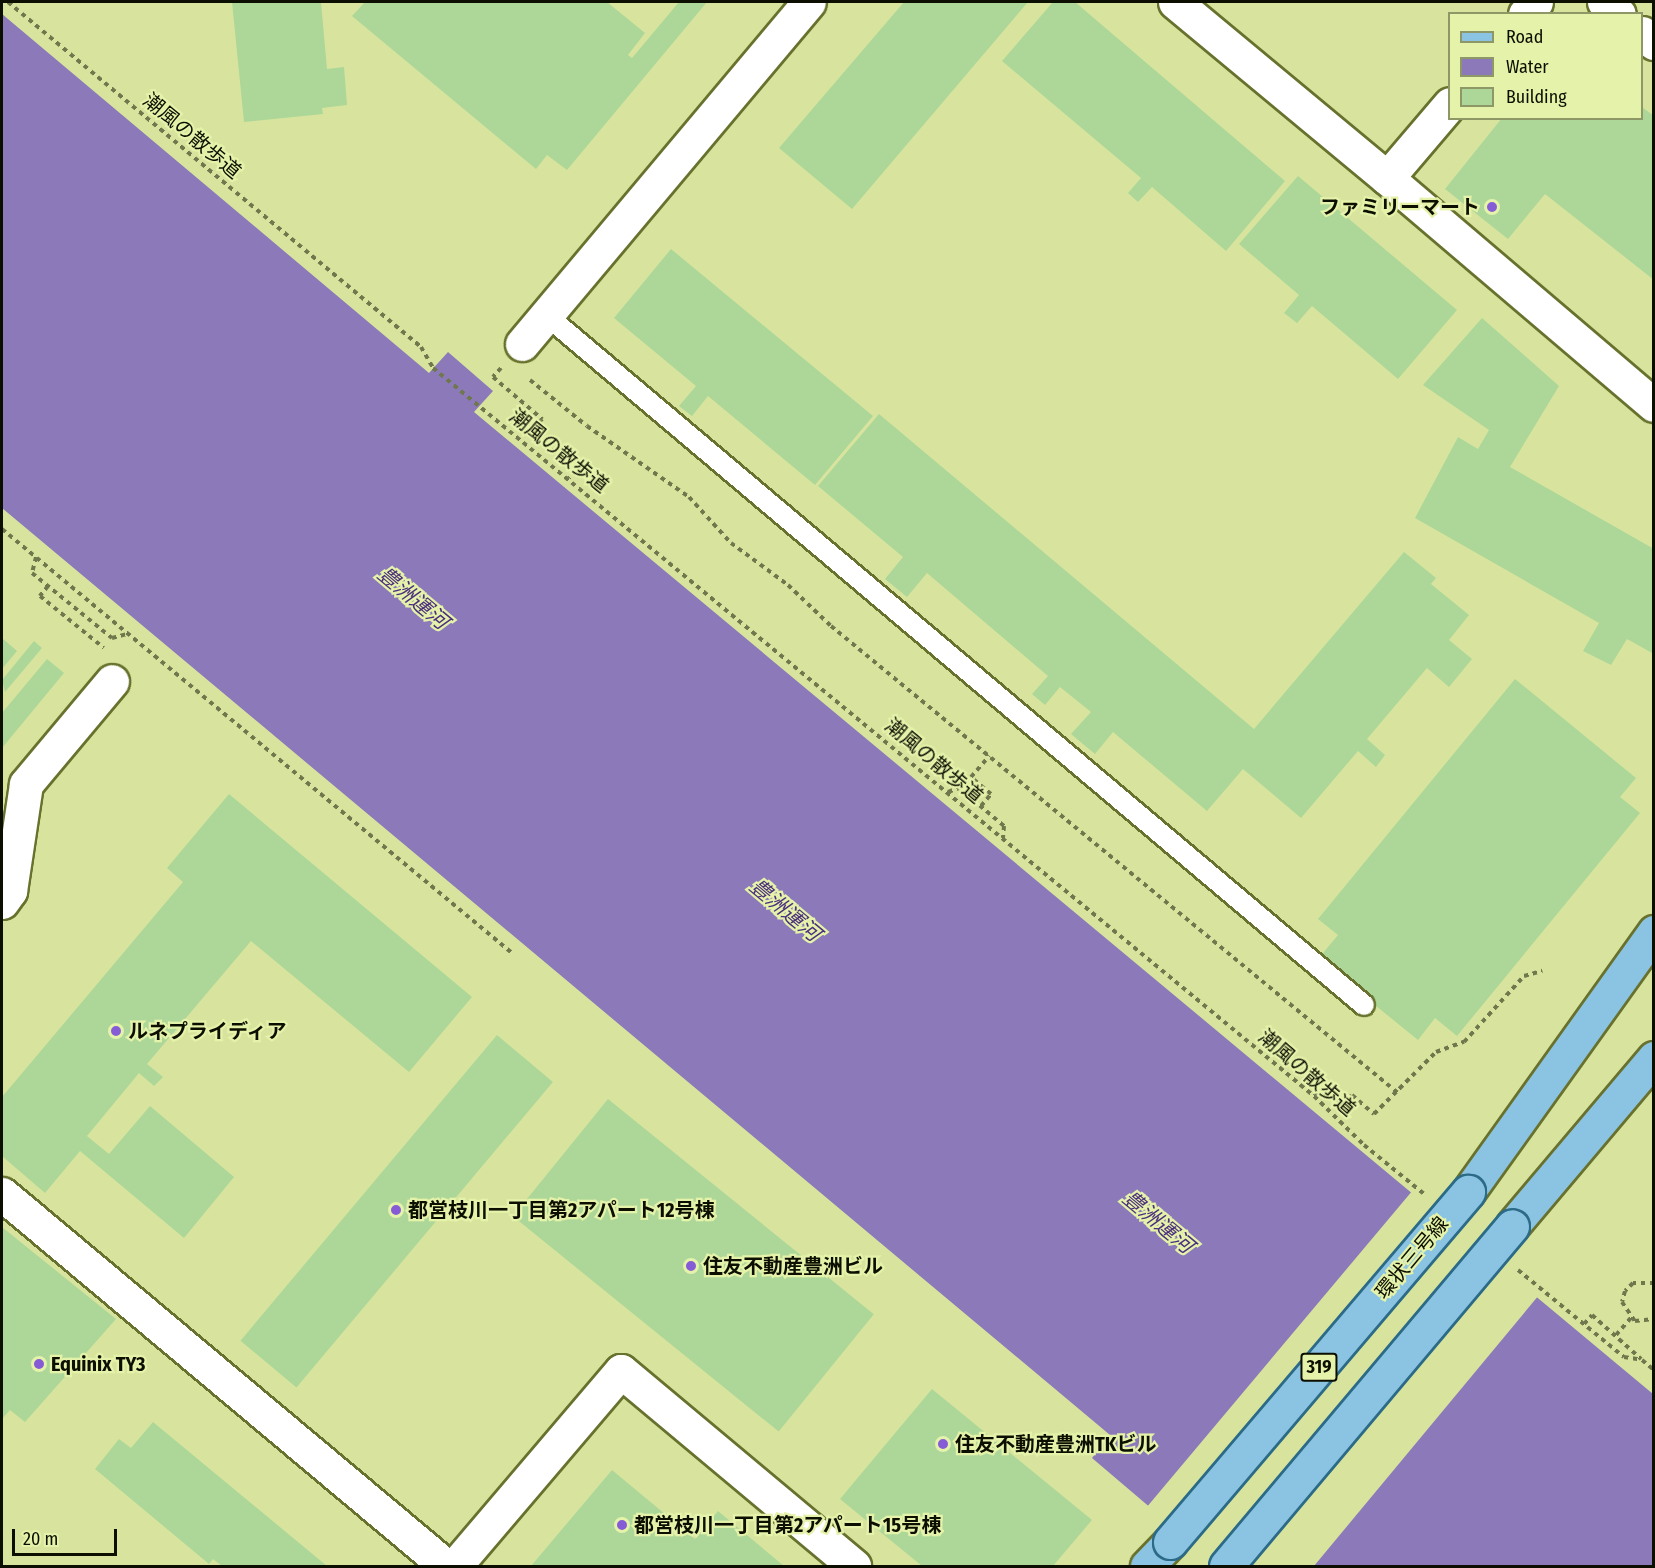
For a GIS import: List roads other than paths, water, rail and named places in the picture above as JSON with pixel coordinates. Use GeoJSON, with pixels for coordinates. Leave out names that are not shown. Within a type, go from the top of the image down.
{"type":"FeatureCollection","features":[{"type":"Feature","properties":{"kind":"main road","name":"環状三号線"},"geometry":{"type":"LineString","coordinates":[[1146,1566],[1170,1542],[1468,1192],[1653,932]]}},
{"type":"Feature","properties":{"kind":"main road"},"geometry":{"type":"LineString","coordinates":[[1226,1566],[1653,1058]]}},
{"type":"Feature","properties":{"kind":"street"},"geometry":{"type":"LineString","coordinates":[[522,344],[808,2]]}},
{"type":"Feature","properties":{"kind":"street"},"geometry":{"type":"LineString","coordinates":[[1175,2],[1387,178],[1653,405]]}},
{"type":"Feature","properties":{"kind":"street"},"geometry":{"type":"LineString","coordinates":[[1604,2],[1616,12]]}},
{"type":"Feature","properties":{"kind":"street"},"geometry":{"type":"LineString","coordinates":[[1387,178],[1448,105]]}},
{"type":"Feature","properties":{"kind":"street"},"geometry":{"type":"LineString","coordinates":[[2,902],[10,891],[10,829],[26,784],[110,667]]}},
{"type":"Feature","properties":{"kind":"street"},"geometry":{"type":"LineString","coordinates":[[2,1194],[446,1566]]}},
{"type":"Feature","properties":{"kind":"street"},"geometry":{"type":"LineString","coordinates":[[455,1566],[621,1371],[854,1566]]}},
{"type":"Feature","properties":{"kind":"lane"},"geometry":{"type":"LineString","coordinates":[[546,315],[1364,1005]]}},
{"type":"Feature","properties":{"kind":"water","name":"豊洲運河"},"geometry":{"type":"Polygon","coordinates":[[[2,14],[429,373],[448,352],[493,391],[474,412],[1653,1394],[1653,1566],[1219,1566],[1092,1458],[1110,1435],[2,508],[2,14]]]}},
{"type":"Feature","properties":{"kind":"place","name":"ファミリーマート"},"geometry":{"type":"Point","coordinates":[1492,207]}},
{"type":"Feature","properties":{"kind":"place","name":"ルネプライディア"},"geometry":{"type":"Point","coordinates":[116,1031]}},
{"type":"Feature","properties":{"kind":"place","name":"都営枝川一丁目第2アパート12号棟"},"geometry":{"type":"Point","coordinates":[396,1210]}},
{"type":"Feature","properties":{"kind":"place","name":"住友不動産豊洲ビル"},"geometry":{"type":"Point","coordinates":[691,1266]}},
{"type":"Feature","properties":{"kind":"place","name":"Equinix TY3"},"geometry":{"type":"Point","coordinates":[39,1364]}},
{"type":"Feature","properties":{"kind":"place","name":"住友不動産豊洲TKビル"},"geometry":{"type":"Point","coordinates":[943,1444]}},
{"type":"Feature","properties":{"kind":"place","name":"都営枝川一丁目第2アパート15号棟"},"geometry":{"type":"Point","coordinates":[622,1525]}}]}
